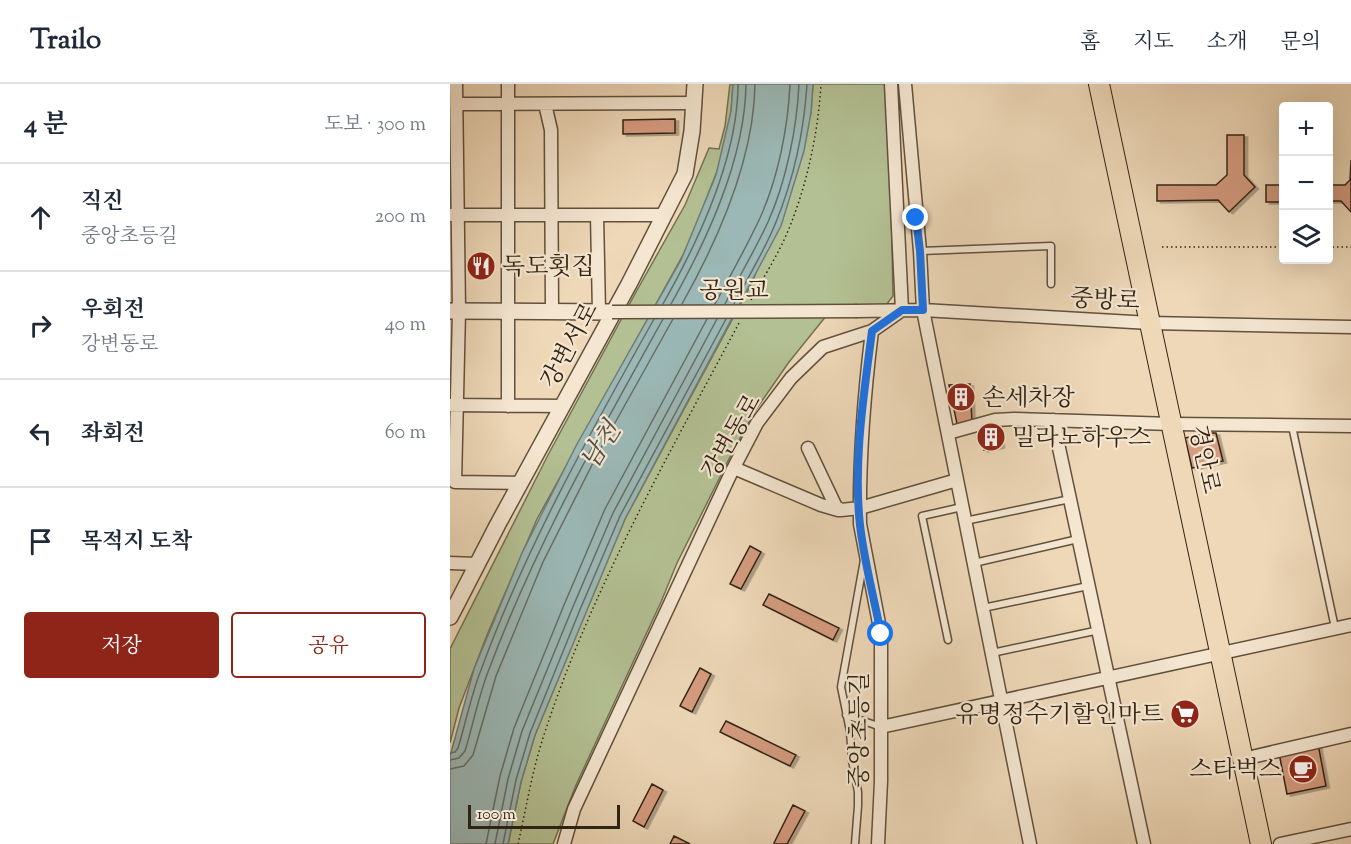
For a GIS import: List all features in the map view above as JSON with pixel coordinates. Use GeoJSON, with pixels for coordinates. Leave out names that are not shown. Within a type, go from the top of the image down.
{"type":"FeatureCollection","features":[{"type":"Feature","properties":{"kind":"main road","name":"경안로"},"geometry":{"type":"LineString","coordinates":[[1099,84],[1261,844]]}},
{"type":"Feature","properties":{"kind":"street"},"geometry":{"type":"LineString","coordinates":[[456,84],[453,482],[520,483]]}},
{"type":"Feature","properties":{"kind":"street"},"geometry":{"type":"LineString","coordinates":[[508,84],[508,406]]}},
{"type":"Feature","properties":{"kind":"street","name":"강변서로"},"geometry":{"type":"LineString","coordinates":[[450,617],[561,406],[605,312],[665,215],[685,174],[690,154],[695,84]]}},
{"type":"Feature","properties":{"kind":"street"},"geometry":{"type":"LineString","coordinates":[[891,84],[902,310]]}},
{"type":"Feature","properties":{"kind":"street"},"geometry":{"type":"LineString","coordinates":[[905,84],[923,310],[1030,844]]}},
{"type":"Feature","properties":{"kind":"street"},"geometry":{"type":"LineString","coordinates":[[456,105],[695,103]]}},
{"type":"Feature","properties":{"kind":"street"},"geometry":{"type":"LineString","coordinates":[[545,104],[551,130],[552,311]]}},
{"type":"Feature","properties":{"kind":"street"},"geometry":{"type":"LineString","coordinates":[[454,215],[665,215]]}},
{"type":"Feature","properties":{"kind":"street"},"geometry":{"type":"LineString","coordinates":[[454,311],[605,312],[597,215]]}},
{"type":"Feature","properties":{"kind":"street","name":"강변동로"},"geometry":{"type":"LineString","coordinates":[[564,844],[574,809],[757,423],[791,378],[823,347],[872,331],[902,310]]}},
{"type":"Feature","properties":{"kind":"street","name":"중방로"},"geometry":{"type":"LineString","coordinates":[[857,311],[923,310],[1150,323],[1351,327]]}},
{"type":"Feature","properties":{"kind":"street","name":"공원교"},"geometry":{"type":"LineString","coordinates":[[605,312],[857,311]]}},
{"type":"Feature","properties":{"kind":"street","name":"중앙초등길"},"geometry":{"type":"LineString","coordinates":[[872,331],[861,439],[860,524],[881,634],[878,844]]}},
{"type":"Feature","properties":{"kind":"street"},"geometry":{"type":"LineString","coordinates":[[453,406],[561,406]]}},
{"type":"Feature","properties":{"kind":"street"},"geometry":{"type":"LineString","coordinates":[[948,433],[1005,419],[1351,426]]}},
{"type":"Feature","properties":{"kind":"street"},"geometry":{"type":"LineString","coordinates":[[1053,420],[1144,844]]}},
{"type":"Feature","properties":{"kind":"street"},"geometry":{"type":"LineString","coordinates":[[808,448],[838,510]]}},
{"type":"Feature","properties":{"kind":"street"},"geometry":{"type":"LineString","coordinates":[[734,468],[838,510],[860,508],[957,480]]}},
{"type":"Feature","properties":{"kind":"street"},"geometry":{"type":"LineString","coordinates":[[450,563],[477,564]]}},
{"type":"Feature","properties":{"kind":"street"},"geometry":{"type":"LineString","coordinates":[[881,727],[1351,626]]}},
{"type":"Feature","properties":{"kind":"street"},"geometry":{"type":"LineString","coordinates":[[1243,759],[1351,734]]}},
{"type":"Feature","properties":{"kind":"street"},"geometry":{"type":"LineString","coordinates":[[1280,844],[1351,829]]}},
{"type":"Feature","properties":{"kind":"lane"},"geometry":{"type":"LineString","coordinates":[[920,251],[1052,246],[1052,284]]}},
{"type":"Feature","properties":{"kind":"lane"},"geometry":{"type":"LineString","coordinates":[[1292,426],[1335,629]]}},
{"type":"Feature","properties":{"kind":"lane"},"geometry":{"type":"LineString","coordinates":[[965,521],[1070,499]]}},
{"type":"Feature","properties":{"kind":"lane"},"geometry":{"type":"LineString","coordinates":[[948,640],[922,516],[963,507]]}},
{"type":"Feature","properties":{"kind":"lane"},"geometry":{"type":"LineString","coordinates":[[974,563],[1079,539]]}},
{"type":"Feature","properties":{"kind":"lane"},"geometry":{"type":"LineString","coordinates":[[855,844],[858,792],[842,687],[865,552]]}},
{"type":"Feature","properties":{"kind":"lane"},"geometry":{"type":"LineString","coordinates":[[983,608],[1089,586]]}},
{"type":"Feature","properties":{"kind":"lane"},"geometry":{"type":"LineString","coordinates":[[992,653],[1099,630]]}},
{"type":"Feature","properties":{"kind":"lane"},"geometry":{"type":"LineString","coordinates":[[846,715],[881,727]]}},
{"type":"Feature","properties":{"kind":"path"},"geometry":{"type":"LineString","coordinates":[[748,306],[787,232],[808,172],[819,117],[821,84]]}},
{"type":"Feature","properties":{"kind":"path"},"geometry":{"type":"LineString","coordinates":[[1162,247],[1279,247]]}},
{"type":"Feature","properties":{"kind":"path"},"geometry":{"type":"LineString","coordinates":[[1333,247],[1351,247]]}},
{"type":"Feature","properties":{"kind":"path"},"geometry":{"type":"LineString","coordinates":[[518,844],[543,739],[563,681],[593,608],[630,526],[743,315]]}},
{"type":"Feature","properties":{"kind":"green space"},"geometry":{"type":"Polygon","coordinates":[[[730,84],[733,84],[731,113],[719,166],[688,246],[537,519],[487,635],[459,708],[450,743],[450,649],[548,455],[685,205],[709,148],[719,149],[725,126],[730,84]]]}},
{"type":"Feature","properties":{"kind":"green space"},"geometry":{"type":"Polygon","coordinates":[[[813,84],[885,84],[893,296],[886,305],[835,305],[789,362],[757,408],[733,451],[677,563],[576,785],[553,844],[508,844],[521,782],[535,735],[625,519],[753,281],[811,113],[813,84]]]}},
{"type":"Feature","properties":{"kind":"water","name":"남천"},"geometry":{"type":"Polygon","coordinates":[[[733,84],[813,84],[811,113],[804,151],[781,226],[625,519],[535,735],[521,782],[508,844],[450,844],[450,756],[474,669],[522,553],[577,444],[681,260],[716,175],[731,111],[733,84]]]}},
{"type":"Feature","properties":{"kind":"building"},"geometry":{"type":"Polygon","coordinates":[[[675,119],[675,133],[623,134],[623,120],[675,119]]]}},
{"type":"Feature","properties":{"kind":"building"},"geometry":{"type":"Polygon","coordinates":[[[1227,135],[1244,135],[1244,175],[1255,187],[1229,212],[1218,200],[1157,201],[1157,185],[1216,185],[1227,175],[1227,135]]]}},
{"type":"Feature","properties":{"kind":"building"},"geometry":{"type":"Polygon","coordinates":[[[1351,160],[1351,212],[1341,201],[1333,201],[1333,185],[1345,185],[1350,180],[1351,160]]]}},
{"type":"Feature","properties":{"kind":"building"},"geometry":{"type":"Polygon","coordinates":[[[1266,185],[1279,185],[1279,202],[1266,202],[1266,185]]]}},
{"type":"Feature","properties":{"kind":"building","name":"손세차장"},"geometry":{"type":"Polygon","coordinates":[[[970,384],[972,422],[958,429],[949,385],[970,384]]]}},
{"type":"Feature","properties":{"kind":"building","name":"밀라노하우스"},"geometry":{"type":"Polygon","coordinates":[[[998,425],[1001,446],[984,450],[982,428],[998,425]]]}},
{"type":"Feature","properties":{"kind":"building"},"geometry":{"type":"Polygon","coordinates":[[[1216,433],[1223,461],[1192,468],[1185,438],[1216,433]]]}},
{"type":"Feature","properties":{"kind":"building"},"geometry":{"type":"Polygon","coordinates":[[[750,546],[761,552],[741,589],[730,584],[750,546]]]}},
{"type":"Feature","properties":{"kind":"building"},"geometry":{"type":"Polygon","coordinates":[[[769,594],[839,628],[833,640],[763,605],[769,594]]]}},
{"type":"Feature","properties":{"kind":"building"},"geometry":{"type":"Polygon","coordinates":[[[700,668],[711,674],[692,712],[680,706],[700,668]]]}},
{"type":"Feature","properties":{"kind":"building"},"geometry":{"type":"Polygon","coordinates":[[[726,721],[796,755],[790,766],[720,732],[726,721]]]}},
{"type":"Feature","properties":{"kind":"building","name":"스타벅스"},"geometry":{"type":"Polygon","coordinates":[[[1318,744],[1326,786],[1287,794],[1279,753],[1318,744]]]}},
{"type":"Feature","properties":{"kind":"building"},"geometry":{"type":"Polygon","coordinates":[[[652,784],[663,790],[644,827],[633,821],[652,784]]]}},
{"type":"Feature","properties":{"kind":"building"},"geometry":{"type":"Polygon","coordinates":[[[793,805],[805,811],[787,844],[774,843],[793,805]]]}},
{"type":"Feature","properties":{"kind":"building"},"geometry":{"type":"Polygon","coordinates":[[[674,836],[690,844],[670,844],[674,836]]]}},
{"type":"Feature","properties":{"kind":"place","name":"독도횟집"},"geometry":{"type":"Point","coordinates":[481,266]}},
{"type":"Feature","properties":{"kind":"place","name":"손세차장"},"geometry":{"type":"Point","coordinates":[961,397]}},
{"type":"Feature","properties":{"kind":"place","name":"밀라노하우스"},"geometry":{"type":"Point","coordinates":[991,437]}},
{"type":"Feature","properties":{"kind":"place","name":"유명정수기할인마트"},"geometry":{"type":"Point","coordinates":[1185,714]}},
{"type":"Feature","properties":{"kind":"place","name":"스타벅스"},"geometry":{"type":"Point","coordinates":[1303,769]}},
{"type":"Feature","properties":{"kind":"route"},"geometry":{"type":"LineString","coordinates":[[881,634],[860,524],[859,472],[865,389],[872,331],[902,310],[923,310],[916,218]]}}]}
